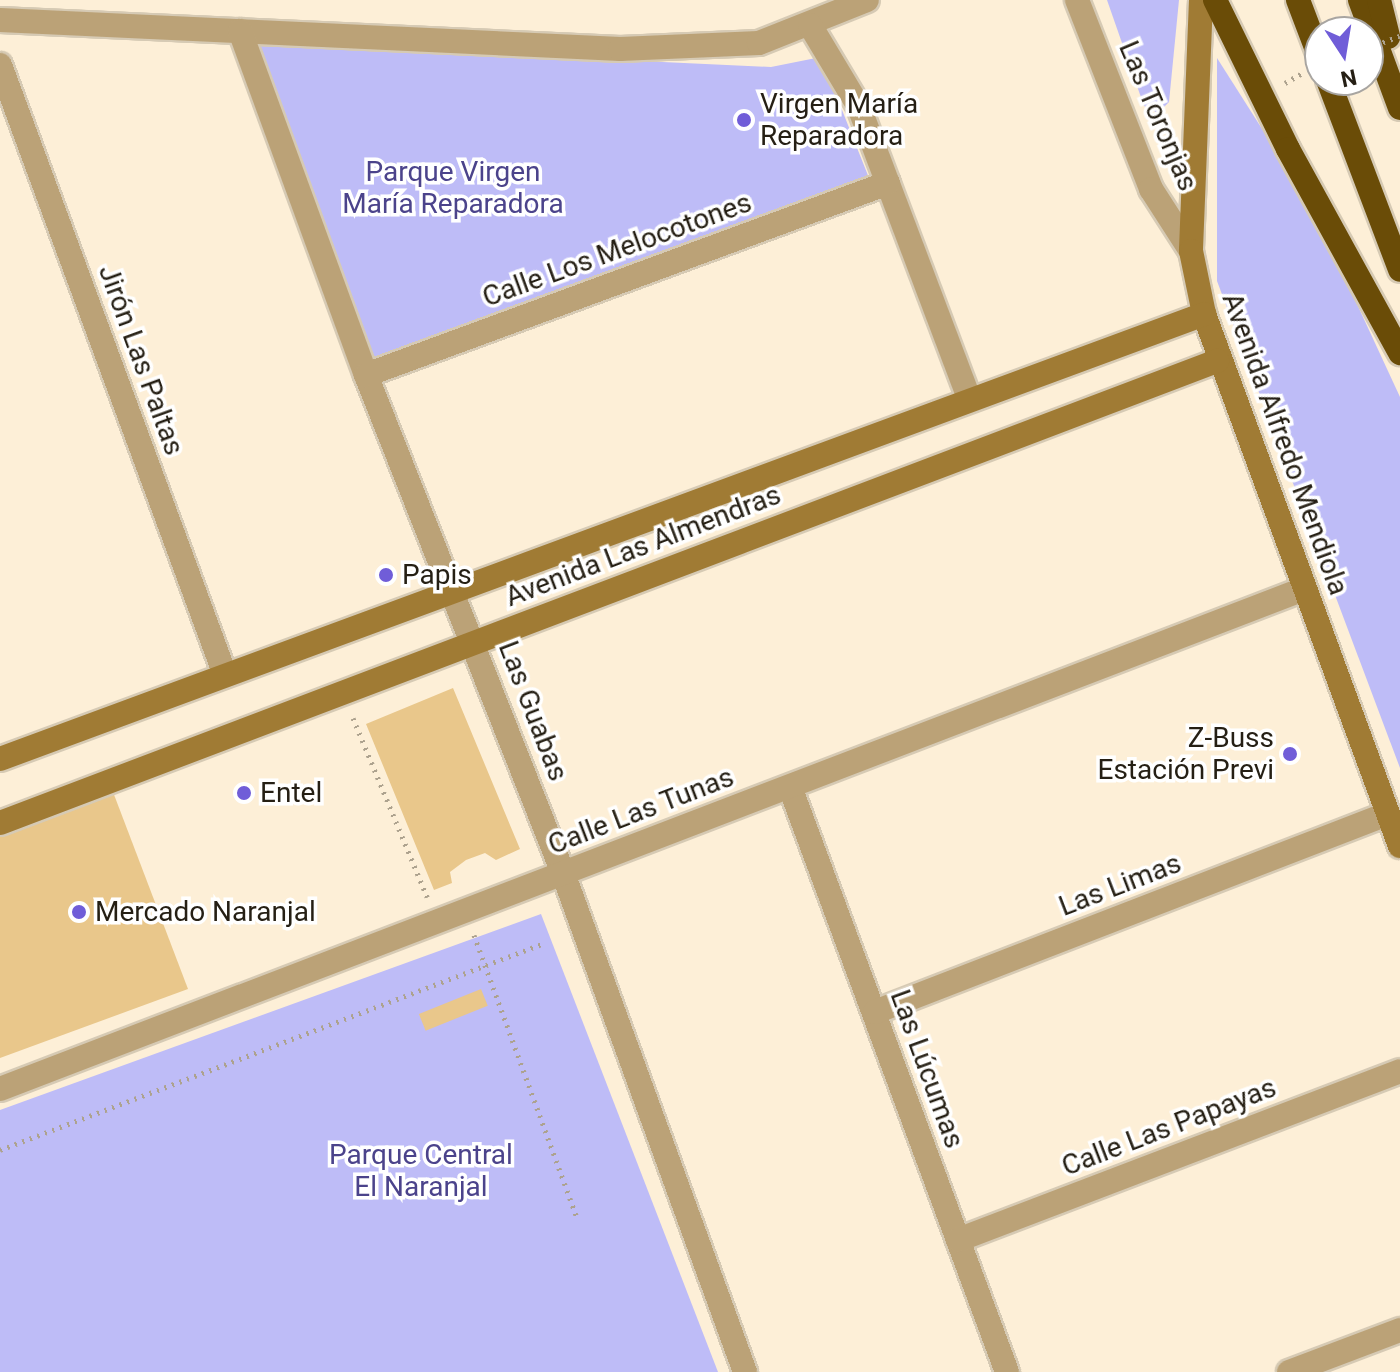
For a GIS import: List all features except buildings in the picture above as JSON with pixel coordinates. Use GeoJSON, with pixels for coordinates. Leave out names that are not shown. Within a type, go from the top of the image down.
{"type":"FeatureCollection","features":[{"type":"Feature","properties":{"kind":"highway"},"geometry":{"type":"LineString","coordinates":[[1215,0],[1288,149],[1400,353]]}},
{"type":"Feature","properties":{"kind":"highway"},"geometry":{"type":"LineString","coordinates":[[1360,0],[1400,108]]}},
{"type":"Feature","properties":{"kind":"highway"},"geometry":{"type":"LineString","coordinates":[[1379,0],[1400,90]]}},
{"type":"Feature","properties":{"kind":"highway"},"geometry":{"type":"LineString","coordinates":[[1334,96],[1400,270]]}},
{"type":"Feature","properties":{"kind":"street"},"geometry":{"type":"LineString","coordinates":[[0,20],[620,49],[759,43],[867,0]]}},
{"type":"Feature","properties":{"kind":"street","name":"Las Toronjas"},"geometry":{"type":"LineString","coordinates":[[1077,0],[1151,189],[1191,251]]}},
{"type":"Feature","properties":{"kind":"street","name":"Avenida Alfredo Mendiola"},"geometry":{"type":"LineString","coordinates":[[1201,0],[1191,251],[1204,314],[1217,361],[1400,846]]}},
{"type":"Feature","properties":{"kind":"street"},"geometry":{"type":"LineString","coordinates":[[810,25],[859,107],[970,400]]}},
{"type":"Feature","properties":{"kind":"street","name":"Las Guabas"},"geometry":{"type":"LineString","coordinates":[[240,31],[366,375],[455,593],[563,873],[745,1372]]}},
{"type":"Feature","properties":{"kind":"street","name":"Jirón Las Paltas"},"geometry":{"type":"LineString","coordinates":[[0,65],[225,675]]}},
{"type":"Feature","properties":{"kind":"street","name":"Calle Los Melocotones"},"geometry":{"type":"LineString","coordinates":[[366,375],[888,183]]}},
{"type":"Feature","properties":{"kind":"street","name":"Avenida Las Almendras"},"geometry":{"type":"LineString","coordinates":[[0,759],[1204,314]]}},
{"type":"Feature","properties":{"kind":"street","name":"Avenida Las Almendras"},"geometry":{"type":"LineString","coordinates":[[0,823],[1217,361]]}},
{"type":"Feature","properties":{"kind":"street","name":"Calle Las Tunas"},"geometry":{"type":"LineString","coordinates":[[0,1089],[1304,589]]}},
{"type":"Feature","properties":{"kind":"street","name":"Las Lúcumas"},"geometry":{"type":"LineString","coordinates":[[790,787],[1007,1372]]}},
{"type":"Feature","properties":{"kind":"street","name":"Las Limas"},"geometry":{"type":"LineString","coordinates":[[875,1012],[1387,814]]}},
{"type":"Feature","properties":{"kind":"street","name":"Calle Las Papayas"},"geometry":{"type":"LineString","coordinates":[[958,1240],[1400,1071]]}},
{"type":"Feature","properties":{"kind":"street"},"geometry":{"type":"LineString","coordinates":[[1289,1372],[1400,1330]]}},
{"type":"Feature","properties":{"kind":"path"},"geometry":{"type":"LineString","coordinates":[[343,692],[437,920]]}},
{"type":"Feature","properties":{"kind":"path"},"geometry":{"type":"LineString","coordinates":[[464,910],[578,1220]]}},
{"type":"Feature","properties":{"kind":"path"},"geometry":{"type":"LineString","coordinates":[[0,1150],[542,944]]}},
{"type":"Feature","properties":{"kind":"green space"},"geometry":{"type":"Polygon","coordinates":[[[1107,0],[1179,0],[1169,102],[1158,113],[1144,106],[1107,0]]]}},
{"type":"Feature","properties":{"kind":"green space","name":"Parque Virgen María Reparadora"},"geometry":{"type":"Polygon","coordinates":[[[254,43],[771,67],[821,57],[869,178],[374,359],[254,43]]]}},
{"type":"Feature","properties":{"kind":"green space"},"geometry":{"type":"Polygon","coordinates":[[[1217,58],[1313,209],[1400,397],[1400,768],[1217,281],[1217,58]]]}},
{"type":"Feature","properties":{"kind":"green space","name":"Parque Central El Naranjal"},"geometry":{"type":"Polygon","coordinates":[[[541,914],[718,1372],[0,1372],[0,1110],[541,914]]]}},
{"type":"Feature","properties":{"kind":"place","name":"Virgen María Reparadora"},"geometry":{"type":"Point","coordinates":[744,120]}},
{"type":"Feature","properties":{"kind":"place","name":"Papis"},"geometry":{"type":"Point","coordinates":[386,575]}},
{"type":"Feature","properties":{"kind":"place","name":"Z-Buss Estación Previ"},"geometry":{"type":"Point","coordinates":[1290,754]}},
{"type":"Feature","properties":{"kind":"place","name":"Entel"},"geometry":{"type":"Point","coordinates":[244,793]}},
{"type":"Feature","properties":{"kind":"place","name":"Mercado Naranjal"},"geometry":{"type":"Point","coordinates":[79,912]}}]}
